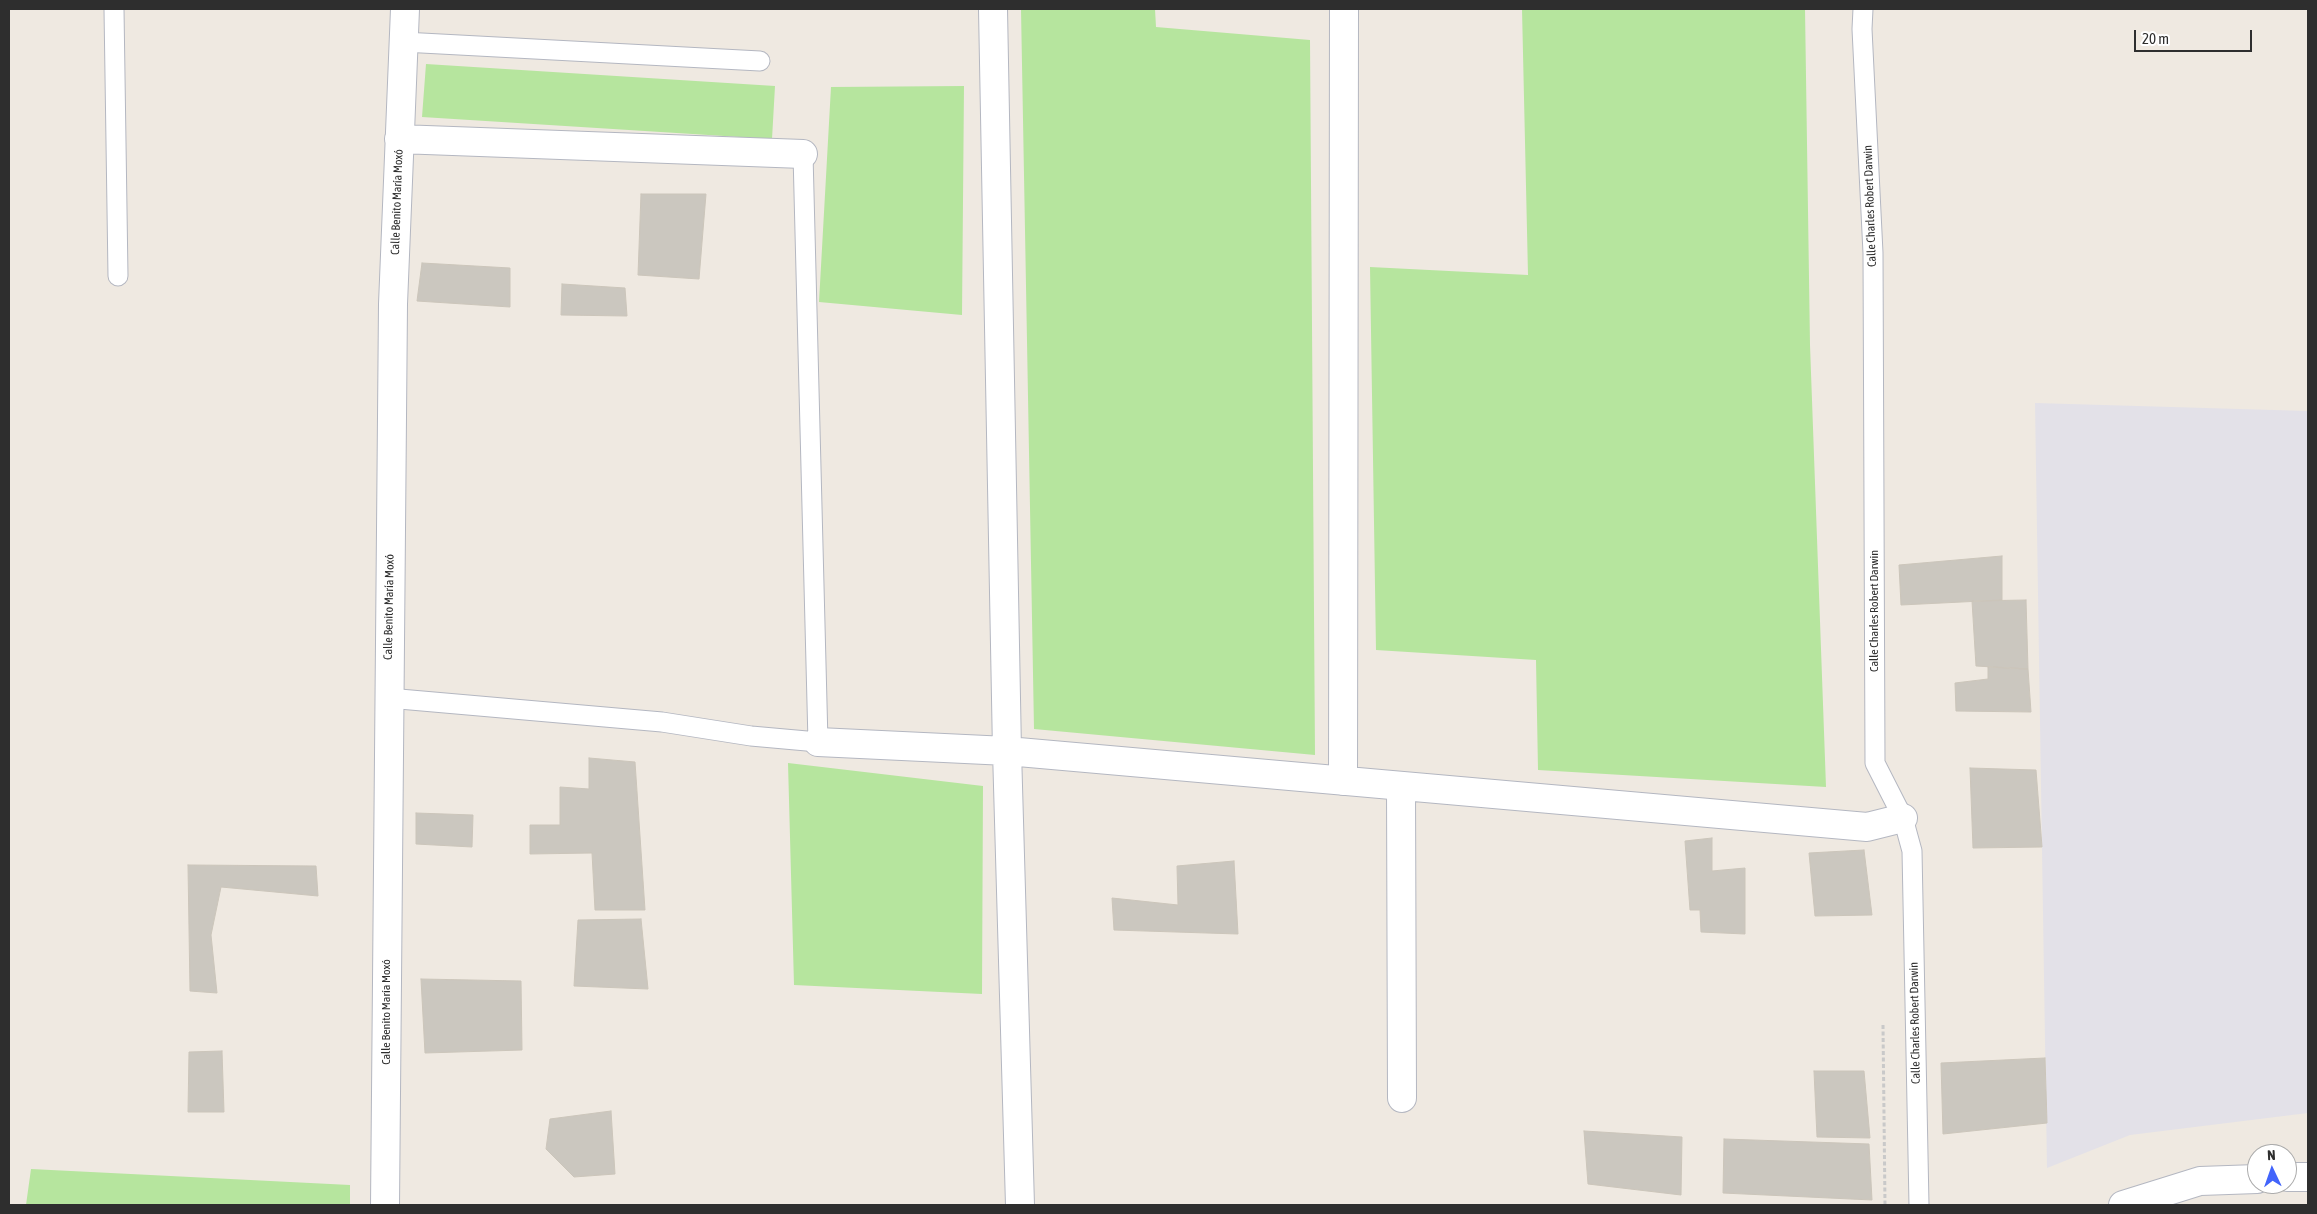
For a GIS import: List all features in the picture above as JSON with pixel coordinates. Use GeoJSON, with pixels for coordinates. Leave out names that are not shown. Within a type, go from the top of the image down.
{"type":"FeatureCollection","features":[{"type":"Feature","properties":{"kind":"street","name":"Calle Benito María Moxó"},"geometry":{"type":"LineString","coordinates":[[385,1205],[388,698],[393,304],[405,9]]}},
{"type":"Feature","properties":{"kind":"street"},"geometry":{"type":"LineString","coordinates":[[993,9],[1007,751],[1020,1205]]}},
{"type":"Feature","properties":{"kind":"street"},"geometry":{"type":"LineString","coordinates":[[1343,781],[1344,9]]}},
{"type":"Feature","properties":{"kind":"street"},"geometry":{"type":"LineString","coordinates":[[399,139],[803,154]]}},
{"type":"Feature","properties":{"kind":"street"},"geometry":{"type":"LineString","coordinates":[[818,742],[1007,751],[1867,827],[1903,818]]}},
{"type":"Feature","properties":{"kind":"street"},"geometry":{"type":"LineString","coordinates":[[1400,787],[1402,1098]]}},
{"type":"Feature","properties":{"kind":"street"},"geometry":{"type":"LineString","coordinates":[[2122,1205],[2200,1181],[2247,1179]]}},
{"type":"Feature","properties":{"kind":"lane"},"geometry":{"type":"LineString","coordinates":[[114,9],[118,276]]}},
{"type":"Feature","properties":{"kind":"lane","name":"Calle Charles Robert Darwin"},"geometry":{"type":"LineString","coordinates":[[1863,9],[1862,29],[1873,253],[1875,763],[1903,818],[1912,851],[1919,1205]]}},
{"type":"Feature","properties":{"kind":"lane"},"geometry":{"type":"LineString","coordinates":[[403,42],[760,61]]}},
{"type":"Feature","properties":{"kind":"lane"},"geometry":{"type":"LineString","coordinates":[[388,698],[662,722],[751,736],[818,742],[803,154]]}},
{"type":"Feature","properties":{"kind":"path"},"geometry":{"type":"LineString","coordinates":[[1882,1018],[1885,1205]]}},
{"type":"Feature","properties":{"kind":"shaded area"},"geometry":{"type":"Polygon","coordinates":[[[2035,403],[2308,411],[2308,1113],[2130,1135],[2047,1168],[2035,403]]]}},
{"type":"Feature","properties":{"kind":"green space"},"geometry":{"type":"Polygon","coordinates":[[[1021,9],[1155,9],[1156,27],[1310,40],[1315,755],[1034,729],[1021,9]]]}},
{"type":"Feature","properties":{"kind":"green space"},"geometry":{"type":"Polygon","coordinates":[[[1522,9],[1805,9],[1810,345],[1826,787],[1538,770],[1536,660],[1376,650],[1370,267],[1528,275],[1522,9]]]}},
{"type":"Feature","properties":{"kind":"green space"},"geometry":{"type":"Polygon","coordinates":[[[426,64],[775,86],[772,139],[422,117],[426,64]]]}},
{"type":"Feature","properties":{"kind":"green space"},"geometry":{"type":"Polygon","coordinates":[[[964,86],[962,315],[819,302],[831,87],[964,86]]]}},
{"type":"Feature","properties":{"kind":"green space"},"geometry":{"type":"Polygon","coordinates":[[[788,763],[983,786],[982,994],[794,985],[788,763]]]}},
{"type":"Feature","properties":{"kind":"green space"},"geometry":{"type":"Polygon","coordinates":[[[31,1169],[350,1185],[350,1205],[26,1205],[31,1169]]]}},
{"type":"Feature","properties":{"kind":"building"},"geometry":{"type":"Polygon","coordinates":[[[641,194],[706,194],[699,279],[638,275],[641,194]]]}},
{"type":"Feature","properties":{"kind":"building"},"geometry":{"type":"Polygon","coordinates":[[[422,263],[510,268],[510,307],[417,301],[422,263]]]}},
{"type":"Feature","properties":{"kind":"building"},"geometry":{"type":"Polygon","coordinates":[[[562,284],[625,288],[627,316],[561,315],[562,284]]]}},
{"type":"Feature","properties":{"kind":"building"},"geometry":{"type":"Polygon","coordinates":[[[2002,556],[2002,600],[1901,605],[1899,565],[2002,556]]]}},
{"type":"Feature","properties":{"kind":"building"},"geometry":{"type":"Polygon","coordinates":[[[2026,600],[2028,669],[1976,666],[1972,601],[2026,600]]]}},
{"type":"Feature","properties":{"kind":"building"},"geometry":{"type":"Polygon","coordinates":[[[1988,667],[2028,669],[2031,712],[1956,711],[1955,683],[1988,679],[1988,667]]]}},
{"type":"Feature","properties":{"kind":"building"},"geometry":{"type":"Polygon","coordinates":[[[589,758],[635,762],[645,910],[595,910],[592,853],[530,854],[530,825],[560,825],[560,787],[589,789],[589,758]]]}},
{"type":"Feature","properties":{"kind":"building"},"geometry":{"type":"Polygon","coordinates":[[[1970,768],[2036,770],[2042,847],[1973,848],[1970,768]]]}},
{"type":"Feature","properties":{"kind":"building"},"geometry":{"type":"Polygon","coordinates":[[[416,813],[473,815],[472,847],[416,844],[416,813]]]}},
{"type":"Feature","properties":{"kind":"building"},"geometry":{"type":"Polygon","coordinates":[[[1712,838],[1712,871],[1745,868],[1745,934],[1701,932],[1700,910],[1690,910],[1685,841],[1712,838]]]}},
{"type":"Feature","properties":{"kind":"building"},"geometry":{"type":"Polygon","coordinates":[[[1864,850],[1872,915],[1815,916],[1809,853],[1864,850]]]}},
{"type":"Feature","properties":{"kind":"building"},"geometry":{"type":"Polygon","coordinates":[[[1234,861],[1238,934],[1114,930],[1112,898],[1178,905],[1177,866],[1234,861]]]}},
{"type":"Feature","properties":{"kind":"building"},"geometry":{"type":"Polygon","coordinates":[[[188,865],[316,866],[318,896],[221,887],[211,935],[217,993],[190,991],[188,865]]]}},
{"type":"Feature","properties":{"kind":"building"},"geometry":{"type":"Polygon","coordinates":[[[641,919],[648,989],[574,986],[578,920],[641,919]]]}},
{"type":"Feature","properties":{"kind":"building"},"geometry":{"type":"Polygon","coordinates":[[[421,979],[521,981],[522,1050],[425,1053],[421,979]]]}},
{"type":"Feature","properties":{"kind":"building"},"geometry":{"type":"Polygon","coordinates":[[[222,1051],[224,1112],[188,1112],[189,1052],[222,1051]]]}},
{"type":"Feature","properties":{"kind":"building"},"geometry":{"type":"Polygon","coordinates":[[[2045,1058],[2047,1123],[1943,1134],[1941,1063],[2045,1058]]]}},
{"type":"Feature","properties":{"kind":"building"},"geometry":{"type":"Polygon","coordinates":[[[1814,1071],[1864,1071],[1870,1138],[1817,1137],[1814,1071]]]}},
{"type":"Feature","properties":{"kind":"building"},"geometry":{"type":"Polygon","coordinates":[[[611,1111],[615,1174],[574,1177],[546,1149],[550,1119],[611,1111]]]}},
{"type":"Feature","properties":{"kind":"building"},"geometry":{"type":"Polygon","coordinates":[[[1584,1131],[1682,1137],[1681,1195],[1588,1184],[1584,1131]]]}},
{"type":"Feature","properties":{"kind":"building"},"geometry":{"type":"Polygon","coordinates":[[[1724,1139],[1869,1144],[1872,1200],[1723,1193],[1724,1139]]]}}]}
